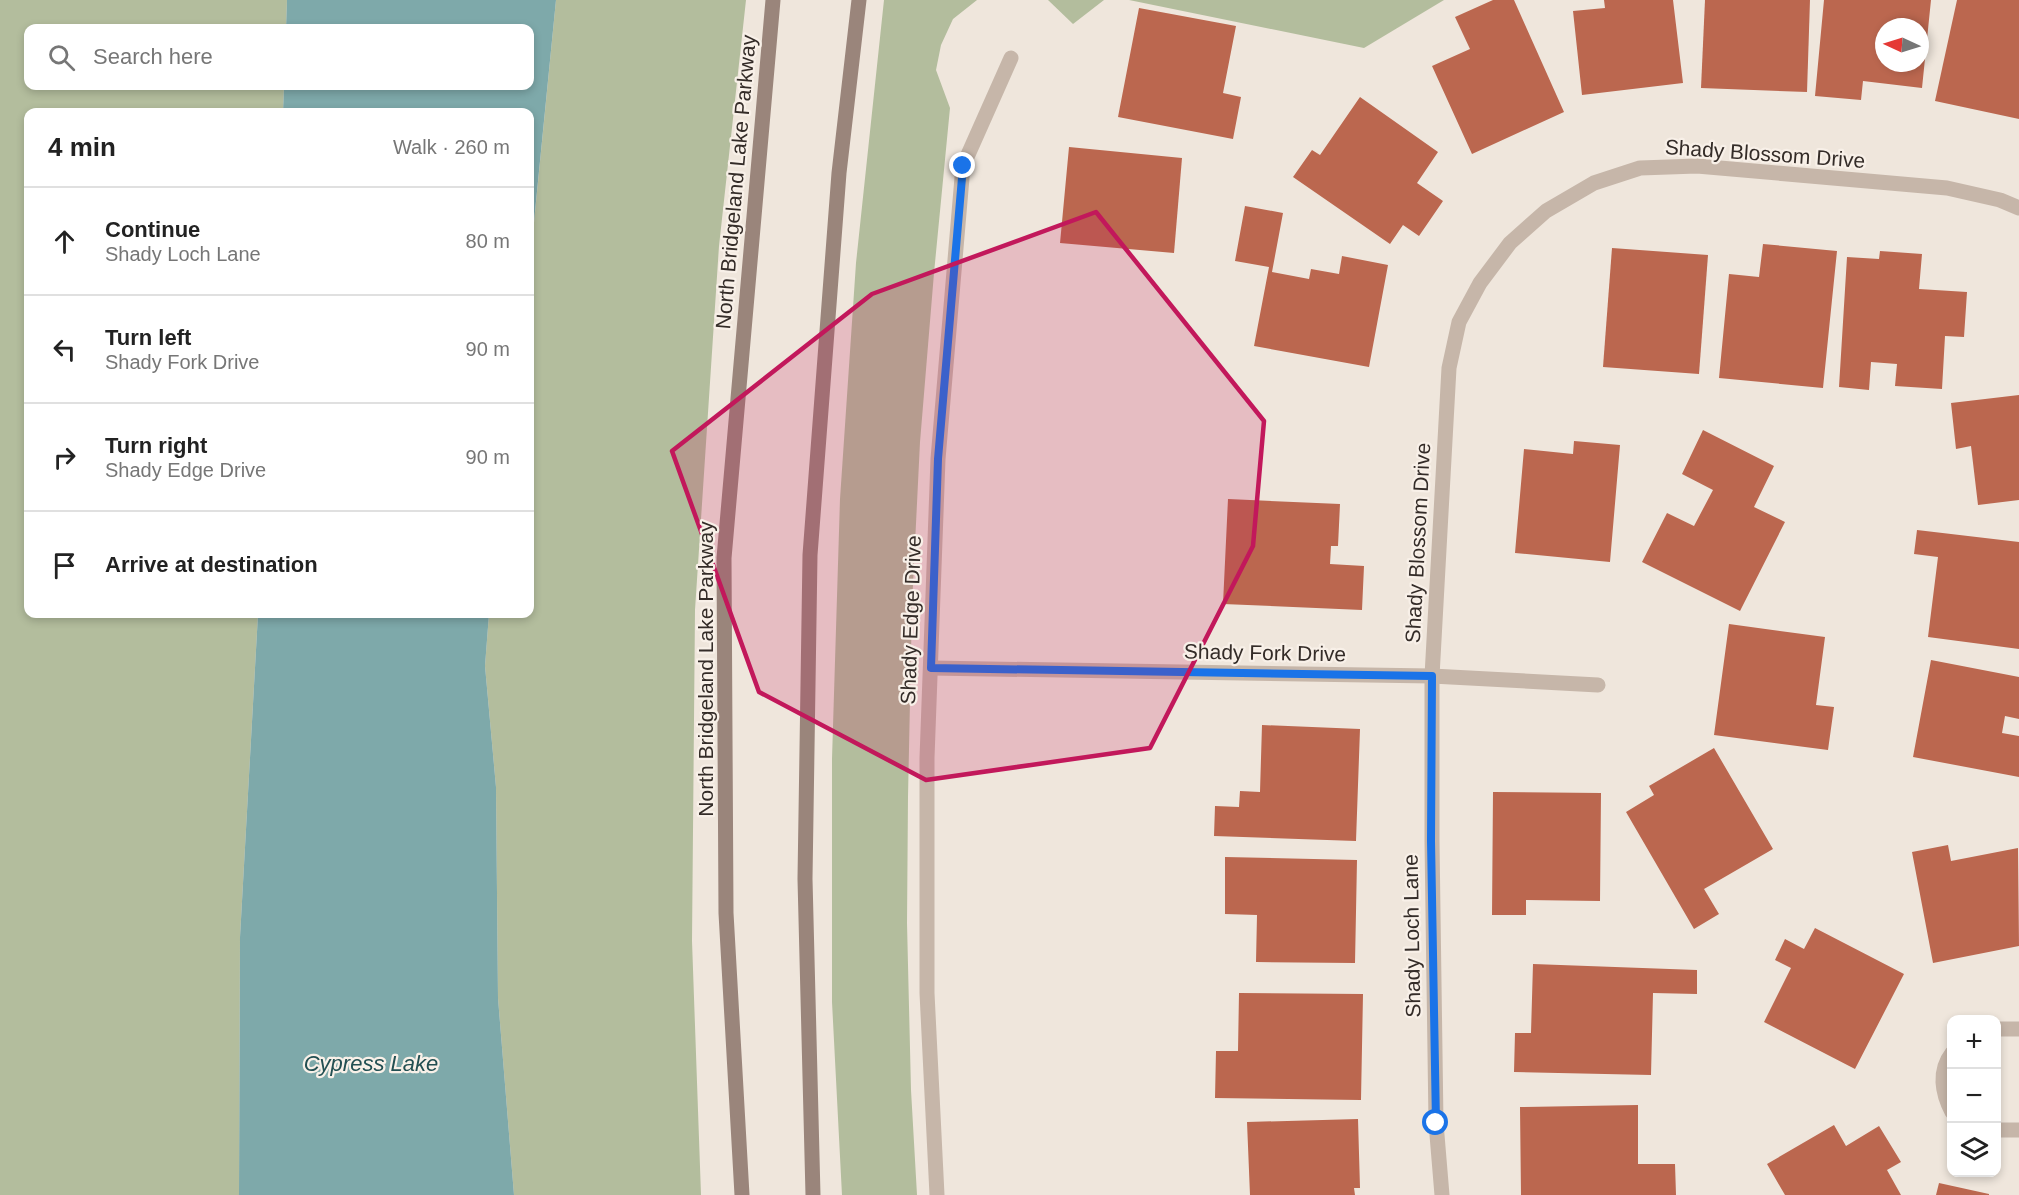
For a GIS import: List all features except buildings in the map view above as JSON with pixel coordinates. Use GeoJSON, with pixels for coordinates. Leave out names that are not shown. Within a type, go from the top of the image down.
{"type":"FeatureCollection","features":[{"type":"Feature","properties":{"kind":"main road","name":"North Bridgeland Lake Parkway"},"geometry":{"type":"LineString","coordinates":[[742,1195],[726,913],[724,558],[773,0]]}},
{"type":"Feature","properties":{"kind":"main road"},"geometry":{"type":"LineString","coordinates":[[813,1195],[805,879],[810,555],[839,173],[860,0]]}},
{"type":"Feature","properties":{"kind":"street","name":"Shady Edge Drive"},"geometry":{"type":"LineString","coordinates":[[937,1195],[927,981],[927,758],[938,459],[963,166],[1011,58]]}},
{"type":"Feature","properties":{"kind":"street","name":"Shady Blossom Drive"},"geometry":{"type":"LineString","coordinates":[[1432,676],[1449,368],[1459,322],[1480,283],[1510,243],[1546,211],[1593,183],[1640,168],[1697,166],[1947,188],[2000,200],[2019,208]]}},
{"type":"Feature","properties":{"kind":"street","name":"Shady Fork Drive"},"geometry":{"type":"LineString","coordinates":[[931,668],[1432,676],[1598,685]]}},
{"type":"Feature","properties":{"kind":"street","name":"Shady Loch Lane"},"geometry":{"type":"LineString","coordinates":[[1432,676],[1431,841],[1436,1111],[1442,1195]]}},
{"type":"Feature","properties":{"kind":"street"},"geometry":{"type":"LineString","coordinates":[[2001,1029],[2019,1029]]}},
{"type":"Feature","properties":{"kind":"street"},"geometry":{"type":"LineString","coordinates":[[1947,1059],[1944,1062],[1942,1087],[1947,1100]]}},
{"type":"Feature","properties":{"kind":"street"},"geometry":{"type":"LineString","coordinates":[[2001,1130],[2019,1131]]}},
{"type":"Feature","properties":{"kind":"highlighted area"},"geometry":{"type":"Polygon","coordinates":[[[1096,212],[1264,421],[1253,546],[1150,748],[926,780],[759,692],[672,451],[872,294],[1096,212]]]}},
{"type":"Feature","properties":{"kind":"green space"},"geometry":{"type":"Polygon","coordinates":[[[0,0],[287,0],[286,24],[24,24],[24,90],[284,90],[283,108],[24,108],[24,618],[258,618],[240,937],[239,1195],[0,1195],[0,0]]]}},
{"type":"Feature","properties":{"kind":"green space"},"geometry":{"type":"Polygon","coordinates":[[[556,0],[746,0],[719,246],[695,610],[692,941],[701,1195],[514,1195],[498,998],[496,787],[485,666],[489,618],[534,618],[534,223],[556,0]]]}},
{"type":"Feature","properties":{"kind":"green space"},"geometry":{"type":"Polygon","coordinates":[[[884,0],[977,0],[953,19],[941,45],[936,70],[950,108],[920,442],[912,605],[908,797],[907,923],[911,1090],[917,1195],[842,1195],[832,1002],[832,759],[840,499],[856,263],[884,0]]]}},
{"type":"Feature","properties":{"kind":"green space"},"geometry":{"type":"Polygon","coordinates":[[[1048,0],[1104,0],[1073,24],[1048,0]]]}},
{"type":"Feature","properties":{"kind":"green space"},"geometry":{"type":"Polygon","coordinates":[[[1129,0],[1444,0],[1364,48],[1129,0]]]}},
{"type":"Feature","properties":{"kind":"water"},"geometry":{"type":"Polygon","coordinates":[[[287,0],[556,0],[534,222],[534,108],[283,108],[284,90],[534,90],[534,24],[286,24],[287,0]]]}},
{"type":"Feature","properties":{"kind":"water","name":"Cypress Lake"},"geometry":{"type":"Polygon","coordinates":[[[258,618],[489,618],[485,666],[496,787],[498,998],[514,1195],[239,1195],[240,937],[258,618]]]}},
{"type":"Feature","properties":{"kind":"route"},"geometry":{"type":"LineString","coordinates":[[963,166],[938,459],[931,668],[1432,676],[1431,841],[1436,1123]]}}]}
